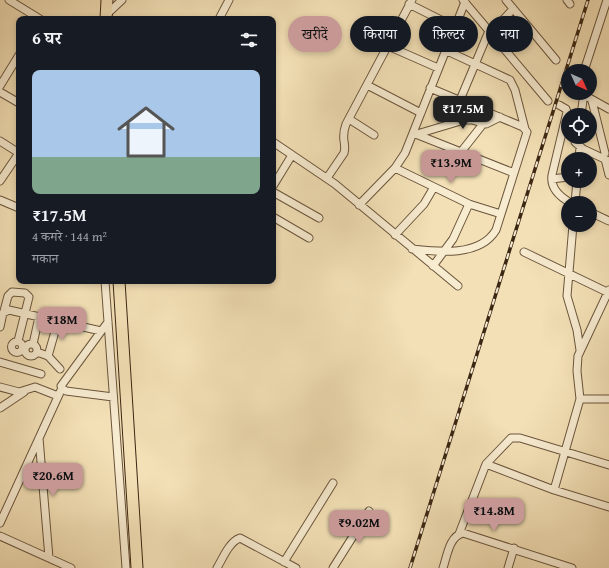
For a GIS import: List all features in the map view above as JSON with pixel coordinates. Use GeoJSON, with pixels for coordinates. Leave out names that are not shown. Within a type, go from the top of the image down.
{"type":"FeatureCollection","features":[{"type":"Feature","properties":{"kind":"main road"},"geometry":{"type":"LineString","coordinates":[[106,16],[107,0]]}},
{"type":"Feature","properties":{"kind":"main road"},"geometry":{"type":"LineString","coordinates":[[119,284],[137,568]]}},
{"type":"Feature","properties":{"kind":"street"},"geometry":{"type":"LineString","coordinates":[[9,0],[35,16]]}},
{"type":"Feature","properties":{"kind":"street"},"geometry":{"type":"LineString","coordinates":[[107,16],[122,0]]}},
{"type":"Feature","properties":{"kind":"street"},"geometry":{"type":"LineString","coordinates":[[221,16],[229,0]]}},
{"type":"Feature","properties":{"kind":"street"},"geometry":{"type":"LineString","coordinates":[[506,0],[556,60]]}},
{"type":"Feature","properties":{"kind":"street"},"geometry":{"type":"LineString","coordinates":[[586,64],[607,0]]}},
{"type":"Feature","properties":{"kind":"street"},"geometry":{"type":"LineString","coordinates":[[459,16],[464,1]]}},
{"type":"Feature","properties":{"kind":"street"},"geometry":{"type":"LineString","coordinates":[[464,1],[486,27]]}},
{"type":"Feature","properties":{"kind":"street"},"geometry":{"type":"LineString","coordinates":[[403,16],[410,2],[435,16]]}},
{"type":"Feature","properties":{"kind":"street"},"geometry":{"type":"LineString","coordinates":[[506,16],[513,9]]}},
{"type":"Feature","properties":{"kind":"street"},"geometry":{"type":"LineString","coordinates":[[460,100],[486,41]]}},
{"type":"Feature","properties":{"kind":"street"},"geometry":{"type":"LineString","coordinates":[[327,178],[344,154],[345,149],[342,135],[385,52]]}},
{"type":"Feature","properties":{"kind":"street"},"geometry":{"type":"LineString","coordinates":[[402,52],[438,68]]}},
{"type":"Feature","properties":{"kind":"street"},"geometry":{"type":"LineString","coordinates":[[359,205],[395,168],[405,153],[415,133],[444,52]]}},
{"type":"Feature","properties":{"kind":"street"},"geometry":{"type":"LineString","coordinates":[[412,249],[443,253],[460,251],[486,241],[496,230],[527,136],[513,84],[505,77],[450,52]]}},
{"type":"Feature","properties":{"kind":"street"},"geometry":{"type":"LineString","coordinates":[[507,52],[548,101]]}},
{"type":"Feature","properties":{"kind":"street"},"geometry":{"type":"LineString","coordinates":[[0,86],[16,60]]}},
{"type":"Feature","properties":{"kind":"street"},"geometry":{"type":"LineString","coordinates":[[367,85],[421,113]]}},
{"type":"Feature","properties":{"kind":"street"},"geometry":{"type":"LineString","coordinates":[[430,88],[526,129]]}},
{"type":"Feature","properties":{"kind":"street"},"geometry":{"type":"LineString","coordinates":[[0,92],[16,101]]}},
{"type":"Feature","properties":{"kind":"street"},"geometry":{"type":"LineString","coordinates":[[592,101],[609,109]]}},
{"type":"Feature","properties":{"kind":"street"},"geometry":{"type":"LineString","coordinates":[[592,101],[609,175]]}},
{"type":"Feature","properties":{"kind":"street"},"geometry":{"type":"LineString","coordinates":[[559,105],[566,109],[567,112],[552,184],[561,196]]}},
{"type":"Feature","properties":{"kind":"street"},"geometry":{"type":"LineString","coordinates":[[415,133],[467,119],[483,124],[500,117]]}},
{"type":"Feature","properties":{"kind":"street"},"geometry":{"type":"LineString","coordinates":[[349,119],[374,135]]}},
{"type":"Feature","properties":{"kind":"street"},"geometry":{"type":"LineString","coordinates":[[461,152],[483,124]]}},
{"type":"Feature","properties":{"kind":"street"},"geometry":{"type":"LineString","coordinates":[[415,133],[514,173]]}},
{"type":"Feature","properties":{"kind":"street"},"geometry":{"type":"LineString","coordinates":[[0,141],[16,151]]}},
{"type":"Feature","properties":{"kind":"street"},"geometry":{"type":"LineString","coordinates":[[606,157],[609,143]]}},
{"type":"Feature","properties":{"kind":"street"},"geometry":{"type":"LineString","coordinates":[[276,144],[327,178],[458,286]]}},
{"type":"Feature","properties":{"kind":"street"},"geometry":{"type":"LineString","coordinates":[[577,144],[580,147],[606,157]]}},
{"type":"Feature","properties":{"kind":"street"},"geometry":{"type":"LineString","coordinates":[[580,147],[580,152]]}},
{"type":"Feature","properties":{"kind":"street"},"geometry":{"type":"LineString","coordinates":[[276,181],[292,154]]}},
{"type":"Feature","properties":{"kind":"street"},"geometry":{"type":"LineString","coordinates":[[0,180],[16,157]]}},
{"type":"Feature","properties":{"kind":"street"},"geometry":{"type":"LineString","coordinates":[[395,168],[469,204],[501,214]]}},
{"type":"Feature","properties":{"kind":"street"},"geometry":{"type":"LineString","coordinates":[[552,180],[561,178]]}},
{"type":"Feature","properties":{"kind":"street"},"geometry":{"type":"LineString","coordinates":[[395,235],[424,204],[434,187]]}},
{"type":"Feature","properties":{"kind":"street"},"geometry":{"type":"LineString","coordinates":[[276,194],[319,218]]}},
{"type":"Feature","properties":{"kind":"street"},"geometry":{"type":"LineString","coordinates":[[0,200],[16,207]]}},
{"type":"Feature","properties":{"kind":"street"},"geometry":{"type":"LineString","coordinates":[[433,266],[453,239],[469,204]]}},
{"type":"Feature","properties":{"kind":"street"},"geometry":{"type":"LineString","coordinates":[[597,215],[609,221]]}},
{"type":"Feature","properties":{"kind":"street"},"geometry":{"type":"LineString","coordinates":[[276,219],[309,238]]}},
{"type":"Feature","properties":{"kind":"street"},"geometry":{"type":"LineString","coordinates":[[572,232],[567,274],[567,296],[577,330],[580,350]]}},
{"type":"Feature","properties":{"kind":"street"},"geometry":{"type":"LineString","coordinates":[[524,252],[567,274],[609,292],[580,350],[576,371],[580,399],[554,490]]}},
{"type":"Feature","properties":{"kind":"street"},"geometry":{"type":"LineString","coordinates":[[106,284],[126,568]]}},
{"type":"Feature","properties":{"kind":"street"},"geometry":{"type":"LineString","coordinates":[[0,327],[8,296],[14,291],[25,293],[29,296],[26,314],[18,341],[22,344],[23,348],[19,352],[15,352],[12,365]]}},
{"type":"Feature","properties":{"kind":"street"},"geometry":{"type":"LineString","coordinates":[[4,311],[8,310],[101,331]]}},
{"type":"Feature","properties":{"kind":"street"},"geometry":{"type":"LineString","coordinates":[[33,344],[39,317]]}},
{"type":"Feature","properties":{"kind":"street"},"geometry":{"type":"LineString","coordinates":[[48,356],[58,321]]}},
{"type":"Feature","properties":{"kind":"street"},"geometry":{"type":"LineString","coordinates":[[0,523],[62,388],[62,383],[108,322]]}},
{"type":"Feature","properties":{"kind":"street"},"geometry":{"type":"LineString","coordinates":[[33,344],[36,346],[37,352]]}},
{"type":"Feature","properties":{"kind":"street"},"geometry":{"type":"LineString","coordinates":[[33,344],[27,346],[26,353],[31,356],[37,352]]}},
{"type":"Feature","properties":{"kind":"street"},"geometry":{"type":"LineString","coordinates":[[37,352],[48,356],[60,370]]}},
{"type":"Feature","properties":{"kind":"street"},"geometry":{"type":"LineString","coordinates":[[0,362],[41,374]]}},
{"type":"Feature","properties":{"kind":"street"},"geometry":{"type":"LineString","coordinates":[[0,387],[16,392],[35,387],[58,396]]}},
{"type":"Feature","properties":{"kind":"street"},"geometry":{"type":"LineString","coordinates":[[62,388],[66,391],[113,397]]}},
{"type":"Feature","properties":{"kind":"street"},"geometry":{"type":"LineString","coordinates":[[0,408],[25,390]]}},
{"type":"Feature","properties":{"kind":"street"},"geometry":{"type":"LineString","coordinates":[[580,399],[609,399]]}},
{"type":"Feature","properties":{"kind":"street"},"geometry":{"type":"LineString","coordinates":[[39,437],[49,558]]}},
{"type":"Feature","properties":{"kind":"street"},"geometry":{"type":"LineString","coordinates":[[443,568],[452,542],[459,534],[486,464],[505,442],[515,437],[609,465]]}},
{"type":"Feature","properties":{"kind":"street"},"geometry":{"type":"LineString","coordinates":[[486,464],[554,490],[609,507]]}},
{"type":"Feature","properties":{"kind":"street"},"geometry":{"type":"LineString","coordinates":[[284,562],[332,483]]}},
{"type":"Feature","properties":{"kind":"street"},"geometry":{"type":"LineString","coordinates":[[333,568],[369,511]]}},
{"type":"Feature","properties":{"kind":"street"},"geometry":{"type":"LineString","coordinates":[[459,534],[468,534],[572,568]]}},
{"type":"Feature","properties":{"kind":"street"},"geometry":{"type":"LineString","coordinates":[[0,536],[71,568]]}},
{"type":"Feature","properties":{"kind":"street"},"geometry":{"type":"LineString","coordinates":[[217,568],[231,545],[235,540],[240,538],[296,568]]}},
{"type":"Feature","properties":{"kind":"street"},"geometry":{"type":"LineString","coordinates":[[508,568],[514,548]]}},
{"type":"Feature","properties":{"kind":"railway"},"geometry":{"type":"LineString","coordinates":[[410,568],[588,0]]}}]}
